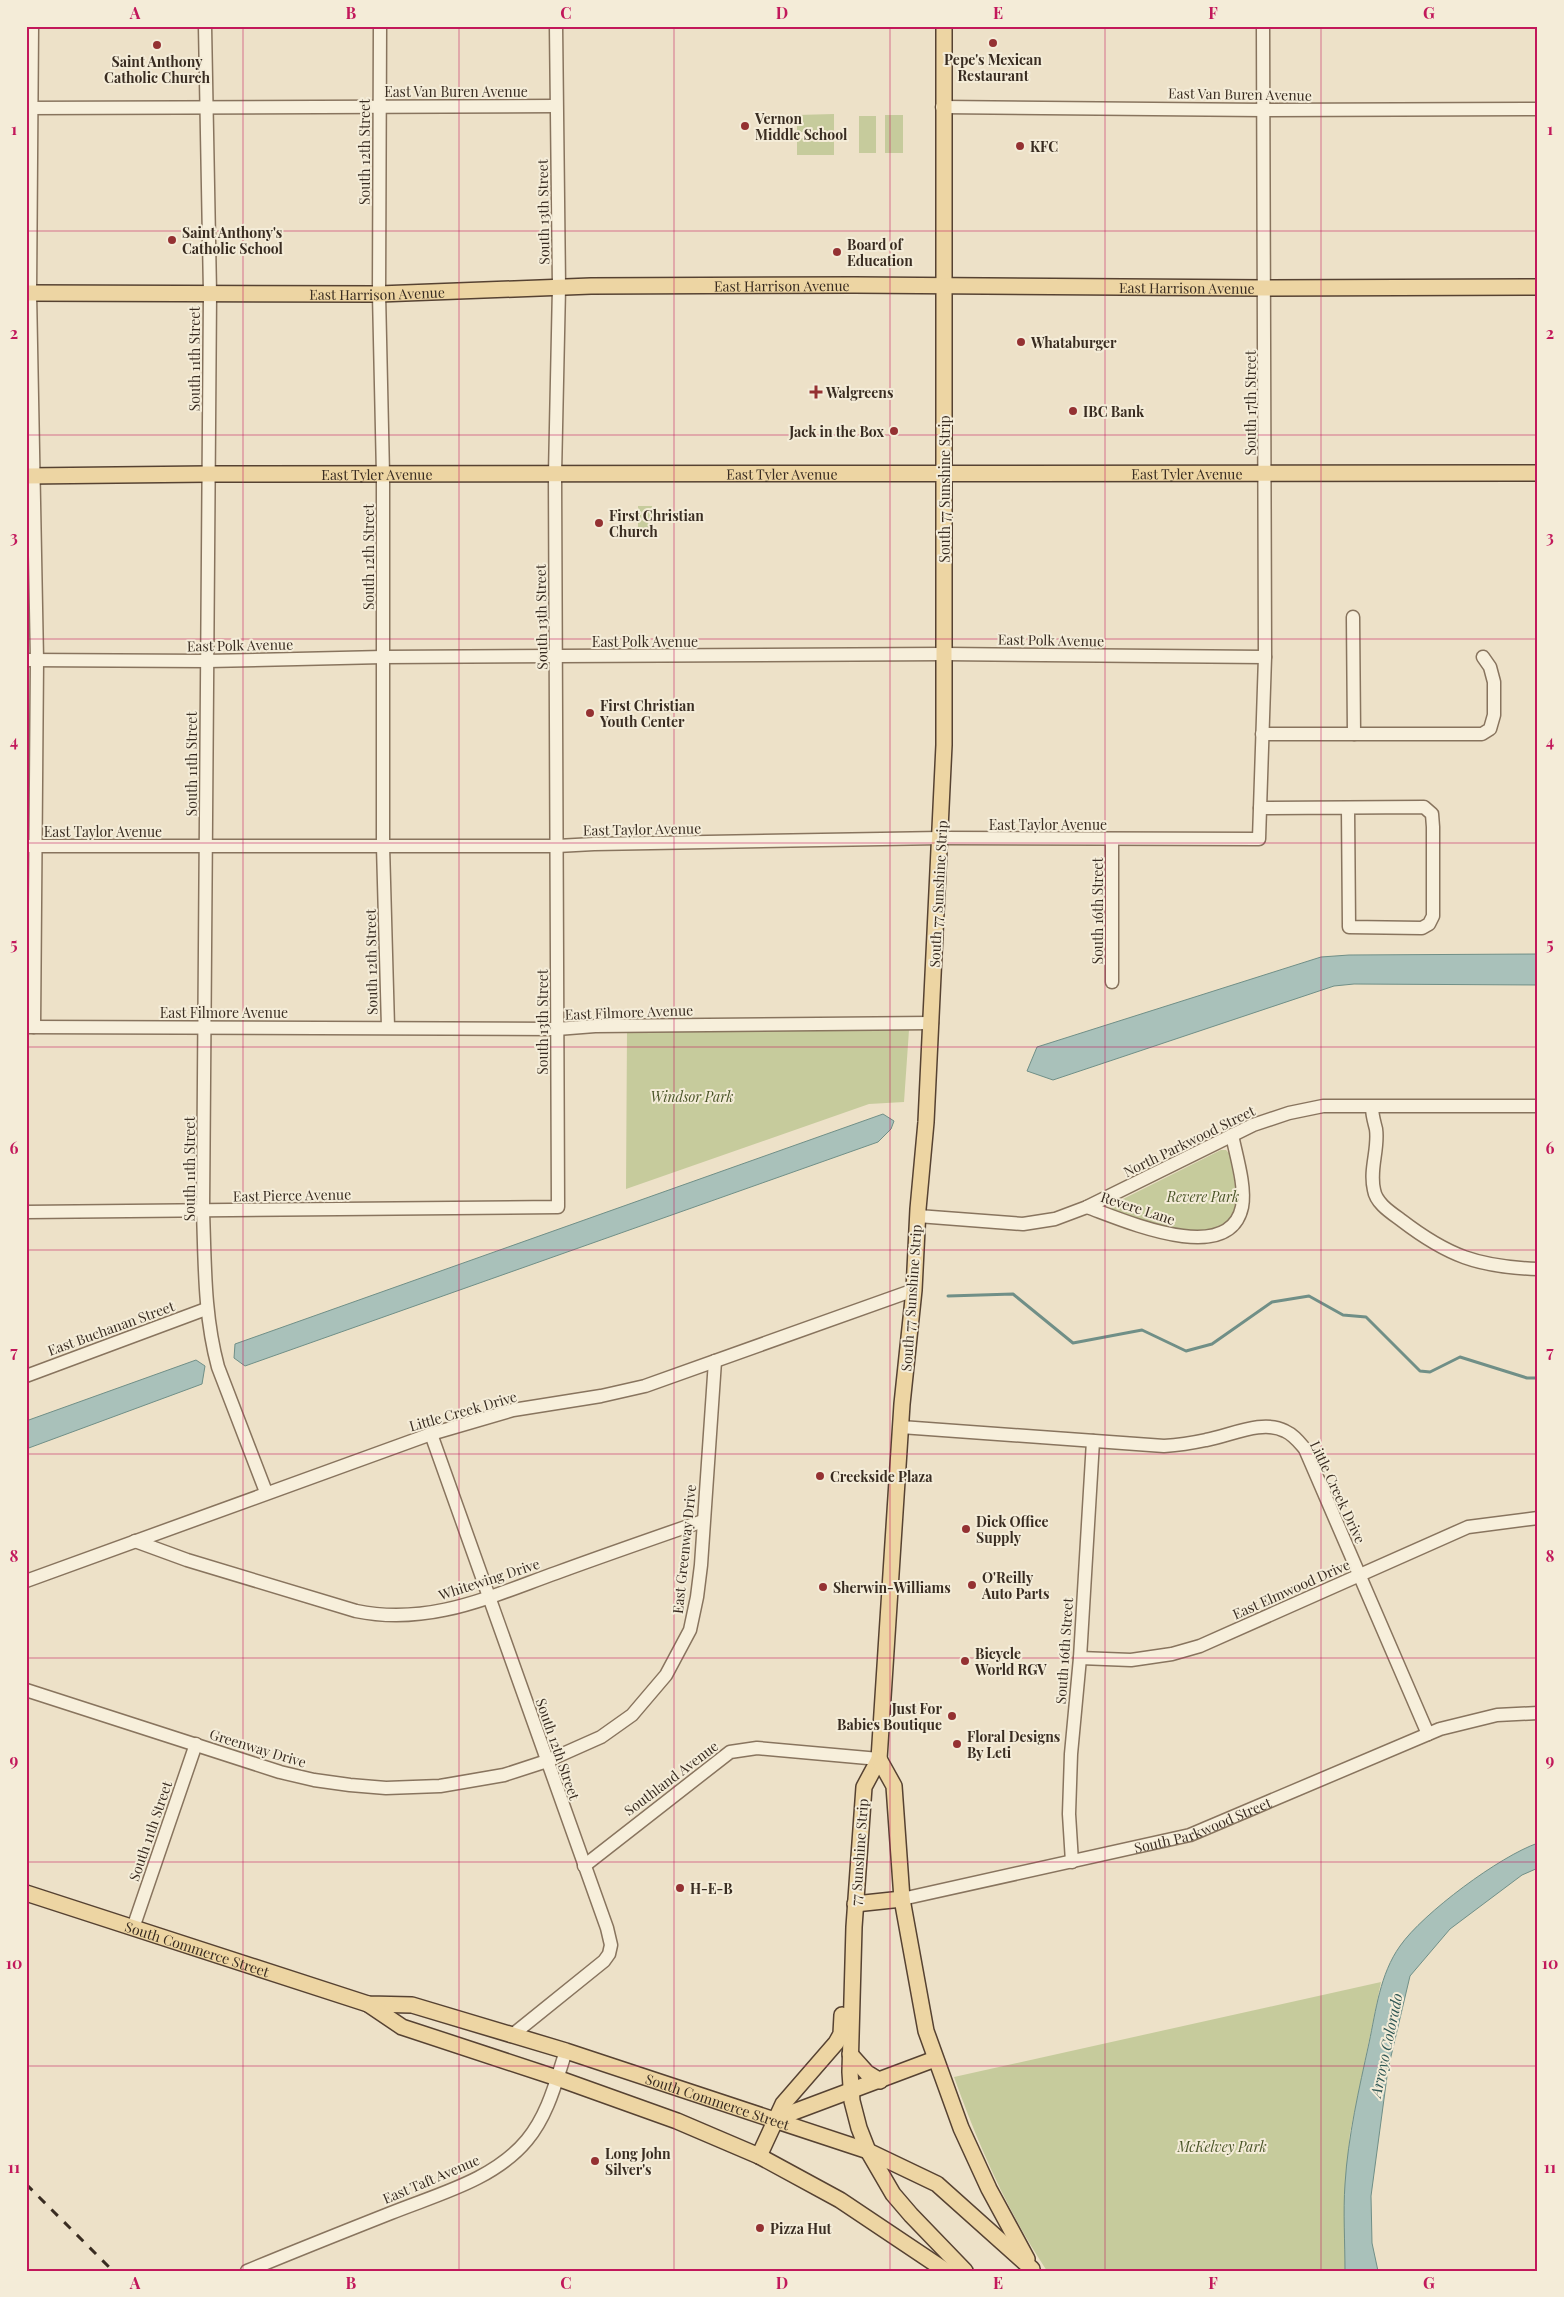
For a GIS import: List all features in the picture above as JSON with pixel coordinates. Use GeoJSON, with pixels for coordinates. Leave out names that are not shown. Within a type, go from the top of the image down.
{"type":"FeatureCollection","features":[{"type":"Feature","properties":{"kind":"main road","name":"South 77 Sunshine Strip"},"geometry":{"type":"LineString","coordinates":[[879,1759],[901,1427],[914,1290],[932,1022],[941,838],[945,654],[942,107],[944,26]]}},
{"type":"Feature","properties":{"kind":"main road","name":"East Harrison Avenue"},"geometry":{"type":"LineString","coordinates":[[28,293],[380,294],[559,287],[1538,287]]}},
{"type":"Feature","properties":{"kind":"main road","name":"East Tyler Avenue"},"geometry":{"type":"LineString","coordinates":[[30,476],[208,474],[1538,473]]}},
{"type":"Feature","properties":{"kind":"main road"},"geometry":{"type":"LineString","coordinates":[[879,1759],[894,1786],[902,1899],[926,2031],[961,2128],[989,2189],[1033,2270]]}},
{"type":"Feature","properties":{"kind":"main road","name":"77 Sunshine Strip"},"geometry":{"type":"LineString","coordinates":[[879,1759],[864,1787],[854,1927],[850,2054],[851,2092],[859,2128],[868,2151],[893,2194],[966,2271]]}},
{"type":"Feature","properties":{"kind":"main road","name":"South Commerce Street"},"geometry":{"type":"LineString","coordinates":[[26,1893],[368,2004],[402,2027],[557,2078],[677,2121],[759,2156],[840,2200],[946,2271]]}},
{"type":"Feature","properties":{"kind":"main road","name":"South Parkwood Street"},"geometry":{"type":"LineString","coordinates":[[855,1904],[902,1899]]}},
{"type":"Feature","properties":{"kind":"main road"},"geometry":{"type":"LineString","coordinates":[[759,2156],[783,2104],[836,2043],[841,2034],[846,1965],[854,1927]]}},
{"type":"Feature","properties":{"kind":"main road","name":"South Commerce Street"},"geometry":{"type":"LineString","coordinates":[[368,2004],[412,2005],[566,2051],[868,2151],[937,2184],[1033,2270]]}},
{"type":"Feature","properties":{"kind":"main road"},"geometry":{"type":"LineString","coordinates":[[902,2070],[919,2053],[926,2031]]}},
{"type":"Feature","properties":{"kind":"main road"},"geometry":{"type":"LineString","coordinates":[[850,2054],[867,2073],[880,2081]]}},
{"type":"Feature","properties":{"kind":"main road"},"geometry":{"type":"LineString","coordinates":[[776,2119],[935,2059]]}},
{"type":"Feature","properties":{"kind":"street"},"geometry":{"type":"LineString","coordinates":[[30,1027],[32,660],[28,293],[29,108],[32,26]]}},
{"type":"Feature","properties":{"kind":"street","name":"South 11th Street"},"geometry":{"type":"LineString","coordinates":[[205,26],[210,293],[206,1027],[203,1211],[206,1309],[218,1367],[266,1492]]}},
{"type":"Feature","properties":{"kind":"street","name":"South 12th Street"},"geometry":{"type":"LineString","coordinates":[[380,26],[380,294],[384,475],[384,846],[388,1027]]}},
{"type":"Feature","properties":{"kind":"street","name":"South 13th Street"},"geometry":{"type":"LineString","coordinates":[[556,26],[559,287],[555,474],[558,1207]]}},
{"type":"Feature","properties":{"kind":"street","name":"South 17th Street"},"geometry":{"type":"LineString","coordinates":[[1259,839],[1265,656],[1263,26]]}},
{"type":"Feature","properties":{"kind":"street","name":"East Van Buren Avenue"},"geometry":{"type":"LineString","coordinates":[[29,108],[556,106]]}},
{"type":"Feature","properties":{"kind":"street","name":"East Van Buren Avenue"},"geometry":{"type":"LineString","coordinates":[[942,107],[1263,110],[1538,109]]}},
{"type":"Feature","properties":{"kind":"street"},"geometry":{"type":"LineString","coordinates":[[1353,617],[1354,734]]}},
{"type":"Feature","properties":{"kind":"street","name":"East Polk Avenue"},"geometry":{"type":"LineString","coordinates":[[32,660],[207,661],[384,657],[945,654],[1265,656]]}},
{"type":"Feature","properties":{"kind":"street"},"geometry":{"type":"LineString","coordinates":[[1262,734],[1482,734],[1490,729],[1494,715],[1492,674],[1483,657]]}},
{"type":"Feature","properties":{"kind":"street"},"geometry":{"type":"LineString","coordinates":[[1260,808],[1424,807],[1432,814],[1433,916],[1429,924],[1422,928],[1349,928],[1348,808]]}},
{"type":"Feature","properties":{"kind":"street","name":"East Taylor Avenue"},"geometry":{"type":"LineString","coordinates":[[30,846],[557,846],[941,838],[1259,839]]}},
{"type":"Feature","properties":{"kind":"street","name":"South 16th Street"},"geometry":{"type":"LineString","coordinates":[[1112,840],[1112,982]]}},
{"type":"Feature","properties":{"kind":"street","name":"East Filmore Avenue"},"geometry":{"type":"LineString","coordinates":[[30,1027],[557,1029],[596,1026],[932,1022]]}},
{"type":"Feature","properties":{"kind":"street","name":"North Parkwood Street"},"geometry":{"type":"LineString","coordinates":[[918,1216],[1023,1224],[1055,1218],[1087,1207],[1253,1125],[1289,1113],[1323,1106],[1538,1106]]}},
{"type":"Feature","properties":{"kind":"street"},"geometry":{"type":"LineString","coordinates":[[1372,1106],[1372,1119],[1376,1129],[1372,1178],[1377,1200],[1428,1241],[1458,1256],[1503,1268],[1538,1269]]}},
{"type":"Feature","properties":{"kind":"street","name":"Revere Lane"},"geometry":{"type":"LineString","coordinates":[[1087,1207],[1178,1237],[1198,1238],[1218,1234],[1235,1221],[1242,1205],[1232,1135]]}},
{"type":"Feature","properties":{"kind":"street","name":"East Pierce Avenue"},"geometry":{"type":"LineString","coordinates":[[26,1212],[558,1207]]}},
{"type":"Feature","properties":{"kind":"street","name":"Little Creek Drive"},"geometry":{"type":"LineString","coordinates":[[26,1581],[266,1492],[431,1434],[513,1410],[638,1388],[914,1290]]}},
{"type":"Feature","properties":{"kind":"street","name":"East Buchanan Street"},"geometry":{"type":"LineString","coordinates":[[26,1376],[206,1309]]}},
{"type":"Feature","properties":{"kind":"street","name":"East Greenway Drive"},"geometry":{"type":"LineString","coordinates":[[546,1761],[600,1737],[632,1715],[666,1675],[690,1630],[697,1597],[715,1362]]}},
{"type":"Feature","properties":{"kind":"street","name":"Little Creek Drive"},"geometry":{"type":"LineString","coordinates":[[901,1427],[1164,1446],[1208,1440],[1257,1428],[1272,1427],[1285,1430],[1305,1449],[1428,1734]]}},
{"type":"Feature","properties":{"kind":"street","name":"South 12th Street"},"geometry":{"type":"LineString","coordinates":[[431,1434],[609,1937],[609,1954],[596,1968],[512,2036]]}},
{"type":"Feature","properties":{"kind":"street","name":"South 16th Street"},"geometry":{"type":"LineString","coordinates":[[1072,1862],[1069,1814],[1071,1754],[1080,1658],[1093,1441]]}},
{"type":"Feature","properties":{"kind":"street","name":"East Elmwood Drive"},"geometry":{"type":"LineString","coordinates":[[1080,1658],[1131,1660],[1172,1654],[1200,1646],[1468,1527],[1538,1518]]}},
{"type":"Feature","properties":{"kind":"street","name":"Whitewing Drive"},"geometry":{"type":"LineString","coordinates":[[135,1541],[187,1560],[303,1596],[375,1614],[425,1614],[456,1608],[489,1597],[703,1520]]}},
{"type":"Feature","properties":{"kind":"street","name":"Greenway Drive"},"geometry":{"type":"LineString","coordinates":[[26,1690],[280,1772],[350,1786],[386,1788],[440,1786],[504,1775],[546,1761]]}},
{"type":"Feature","properties":{"kind":"street","name":"South Parkwood Street"},"geometry":{"type":"LineString","coordinates":[[902,1899],[1190,1836],[1428,1734],[1497,1715],[1538,1713]]}},
{"type":"Feature","properties":{"kind":"street","name":"South 11th Street"},"geometry":{"type":"LineString","coordinates":[[133,1928],[196,1744]]}},
{"type":"Feature","properties":{"kind":"street","name":"Southland Avenue"},"geometry":{"type":"LineString","coordinates":[[584,1866],[730,1752],[756,1748],[879,1759]]}},
{"type":"Feature","properties":{"kind":"street","name":"East Taft Avenue"},"geometry":{"type":"LineString","coordinates":[[247,2271],[472,2180],[509,2159],[527,2140],[540,2122],[566,2051]]}},
{"type":"Feature","properties":{"kind":"green space"},"geometry":{"type":"Polygon","coordinates":[[[834,114],[834,132],[797,132],[797,115],[834,114]]]}},
{"type":"Feature","properties":{"kind":"green space"},"geometry":{"type":"Polygon","coordinates":[[[885,115],[903,115],[903,153],[885,153],[885,115]]]}},
{"type":"Feature","properties":{"kind":"green space"},"geometry":{"type":"Polygon","coordinates":[[[859,116],[876,116],[876,153],[859,153],[859,116]]]}},
{"type":"Feature","properties":{"kind":"green space"},"geometry":{"type":"Polygon","coordinates":[[[797,138],[834,138],[834,155],[797,155],[797,138]]]}},
{"type":"Feature","properties":{"kind":"green space"},"geometry":{"type":"Polygon","coordinates":[[[638,506],[652,506],[652,530],[638,530],[638,506]]]}},
{"type":"Feature","properties":{"kind":"green space","name":"Windsor Park"},"geometry":{"type":"Polygon","coordinates":[[[909,1030],[904,1102],[869,1104],[626,1189],[627,1031],[909,1030]]]}},
{"type":"Feature","properties":{"kind":"green space","name":"Revere Park"},"geometry":{"type":"Polygon","coordinates":[[[1221,1150],[1226,1150],[1230,1154],[1237,1199],[1232,1217],[1220,1227],[1205,1231],[1167,1228],[1116,1212],[1111,1208],[1115,1203],[1221,1150]]]}},
{"type":"Feature","properties":{"kind":"green space","name":"McKelvey Park"},"geometry":{"type":"Polygon","coordinates":[[[1381,1982],[1350,2133],[1345,2185],[1345,2271],[1047,2271],[1019,2225],[994,2177],[954,2077],[1381,1982]]]}},
{"type":"Feature","properties":{"kind":"water"},"geometry":{"type":"Polygon","coordinates":[[[1538,954],[1538,985],[1354,984],[1334,986],[1053,1080],[1027,1071],[1037,1047],[1321,957],[1349,955],[1538,954]]]}},
{"type":"Feature","properties":{"kind":"water"},"geometry":{"type":"Polygon","coordinates":[[[883,1114],[894,1121],[891,1129],[878,1142],[245,1366],[234,1358],[235,1344],[883,1114]]]}},
{"type":"Feature","properties":{"kind":"water"},"geometry":{"type":"Polygon","coordinates":[[[196,1360],[205,1366],[202,1384],[26,1449],[26,1421],[196,1360]]]}},
{"type":"Feature","properties":{"kind":"water","name":"Arroyo Colorado"},"geometry":{"type":"Polygon","coordinates":[[[1538,1843],[1538,1868],[1522,1875],[1450,1929],[1410,1976],[1388,2069],[1371,2196],[1372,2243],[1378,2271],[1345,2271],[1344,2195],[1351,2130],[1377,2005],[1388,1968],[1400,1946],[1411,1933],[1444,1902],[1504,1860],[1538,1843]]]}},
{"type":"Feature","properties":{"kind":"waterway"},"geometry":{"type":"LineString","coordinates":[[948,1296],[1013,1294],[1073,1343],[1142,1330],[1186,1351],[1212,1344],[1272,1302],[1309,1296],[1343,1315],[1366,1317],[1420,1371],[1430,1372],[1460,1357],[1527,1378],[1538,1378]]}},
{"type":"Feature","properties":{"kind":"railway"},"geometry":{"type":"LineString","coordinates":[[26,2184],[113,2271]]}},
{"type":"Feature","properties":{"kind":"place","name":"Pepe's Mexican Restaurant"},"geometry":{"type":"Point","coordinates":[993,43]}},
{"type":"Feature","properties":{"kind":"place","name":"Saint Anthony Catholic Church"},"geometry":{"type":"Point","coordinates":[157,45]}},
{"type":"Feature","properties":{"kind":"place","name":"Vernon Middle School"},"geometry":{"type":"Point","coordinates":[745,126]}},
{"type":"Feature","properties":{"kind":"place","name":"KFC"},"geometry":{"type":"Point","coordinates":[1020,146]}},
{"type":"Feature","properties":{"kind":"place","name":"Saint Anthony's Catholic School"},"geometry":{"type":"Point","coordinates":[172,240]}},
{"type":"Feature","properties":{"kind":"place","name":"Board of Education"},"geometry":{"type":"Point","coordinates":[837,252]}},
{"type":"Feature","properties":{"kind":"place","name":"Whataburger"},"geometry":{"type":"Point","coordinates":[1021,342]}},
{"type":"Feature","properties":{"kind":"place","name":"Walgreens"},"geometry":{"type":"Point","coordinates":[816,392]}},
{"type":"Feature","properties":{"kind":"place","name":"IBC Bank"},"geometry":{"type":"Point","coordinates":[1073,411]}},
{"type":"Feature","properties":{"kind":"place","name":"Jack in the Box"},"geometry":{"type":"Point","coordinates":[894,431]}},
{"type":"Feature","properties":{"kind":"place","name":"First Christian Church"},"geometry":{"type":"Point","coordinates":[599,523]}},
{"type":"Feature","properties":{"kind":"place","name":"First Christian Youth Center"},"geometry":{"type":"Point","coordinates":[590,713]}},
{"type":"Feature","properties":{"kind":"place","name":"Creekside Plaza"},"geometry":{"type":"Point","coordinates":[820,1476]}},
{"type":"Feature","properties":{"kind":"place","name":"Dick Office Supply"},"geometry":{"type":"Point","coordinates":[966,1529]}},
{"type":"Feature","properties":{"kind":"place","name":"O'Reilly Auto Parts"},"geometry":{"type":"Point","coordinates":[972,1585]}},
{"type":"Feature","properties":{"kind":"place","name":"Sherwin-Williams"},"geometry":{"type":"Point","coordinates":[823,1587]}},
{"type":"Feature","properties":{"kind":"place","name":"Bicycle World RGV"},"geometry":{"type":"Point","coordinates":[965,1661]}},
{"type":"Feature","properties":{"kind":"place","name":"Just For Babies Boutique"},"geometry":{"type":"Point","coordinates":[952,1716]}},
{"type":"Feature","properties":{"kind":"place","name":"Floral Designs By Leti"},"geometry":{"type":"Point","coordinates":[957,1744]}},
{"type":"Feature","properties":{"kind":"place","name":"H-E-B"},"geometry":{"type":"Point","coordinates":[680,1888]}},
{"type":"Feature","properties":{"kind":"place","name":"Long John Silver's"},"geometry":{"type":"Point","coordinates":[595,2161]}},
{"type":"Feature","properties":{"kind":"place","name":"Pizza Hut"},"geometry":{"type":"Point","coordinates":[760,2228]}}]}
